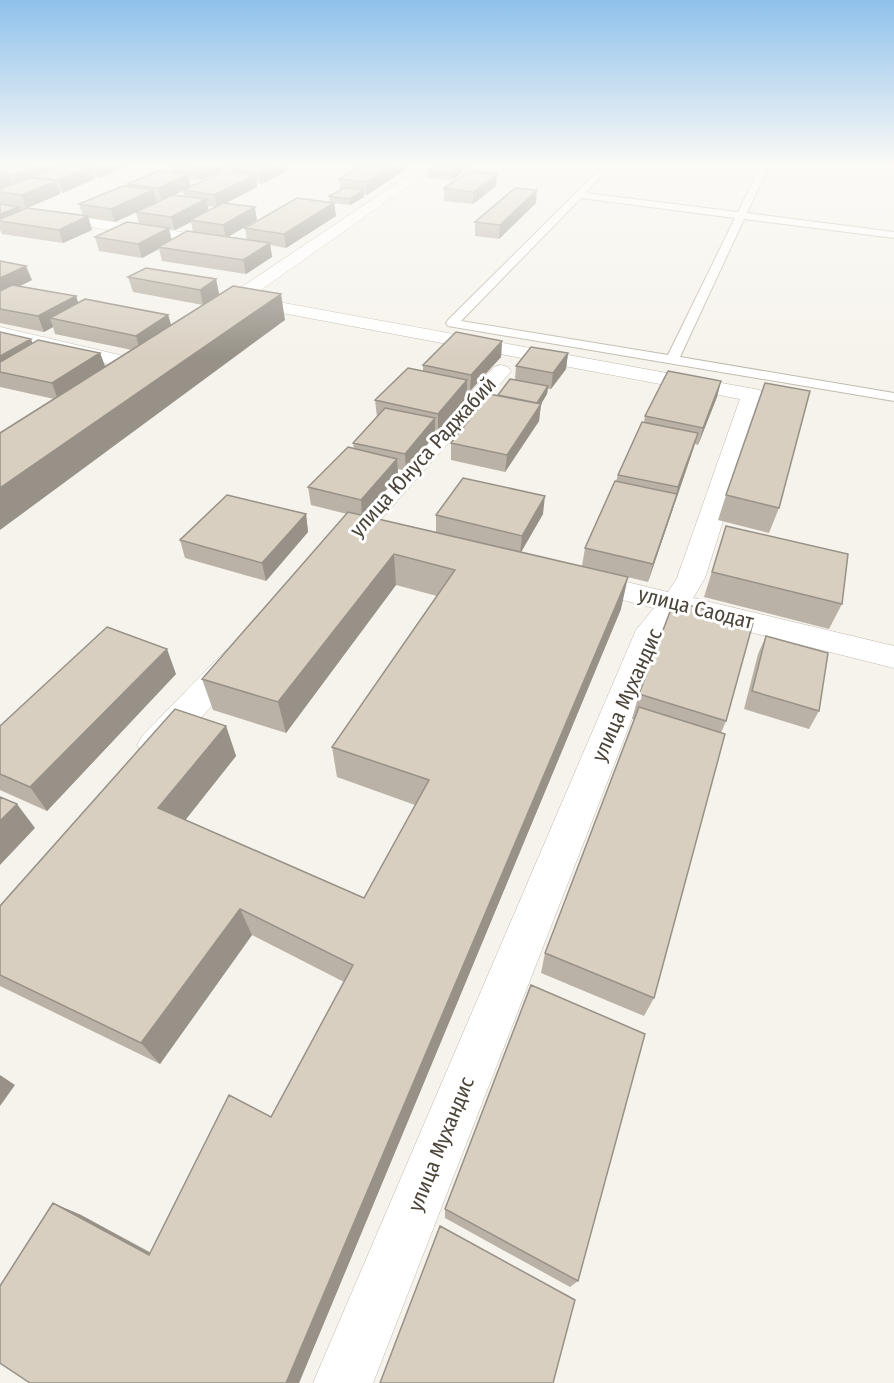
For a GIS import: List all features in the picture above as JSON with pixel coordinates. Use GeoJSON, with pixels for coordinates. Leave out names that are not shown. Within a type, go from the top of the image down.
{"type":"FeatureCollection","features":[{"type":"Feature","properties":{"kind":"street"},"geometry":{"type":"LineString","coordinates":[[130,230],[232,245]]}},
{"type":"Feature","properties":{"kind":"street"},"geometry":{"type":"LineString","coordinates":[[276,252],[299,255],[337,230]]}},
{"type":"Feature","properties":{"kind":"street","name":"улица Мухандис"},"geometry":{"type":"LineString","coordinates":[[299,255],[223,308],[752,395],[691,578],[676,602],[651,630],[343,1383]]}},
{"type":"Feature","properties":{"kind":"street"},"geometry":{"type":"LineString","coordinates":[[0,333],[134,364]]}},
{"type":"Feature","properties":{"kind":"street"},"geometry":{"type":"LineString","coordinates":[[114,377],[152,352]]}},
{"type":"Feature","properties":{"kind":"street","name":"улица Юнуса Раджабий"},"geometry":{"type":"LineString","coordinates":[[317,573],[501,371]]}},
{"type":"Feature","properties":{"kind":"street"},"geometry":{"type":"LineString","coordinates":[[358,530],[392,538]]}},
{"type":"Feature","properties":{"kind":"street","name":"улица Саодат"},"geometry":{"type":"LineString","coordinates":[[551,573],[894,657]]}},
{"type":"Feature","properties":{"kind":"street"},"geometry":{"type":"LineString","coordinates":[[138,764],[260,634]]}},
{"type":"Feature","properties":{"kind":"lane"},"geometry":{"type":"LineString","coordinates":[[544,230],[452,323],[894,397]]}},
{"type":"Feature","properties":{"kind":"lane"},"geometry":{"type":"LineString","coordinates":[[672,360],[734,230]]}},
{"type":"Feature","properties":{"kind":"lane"},"geometry":{"type":"LineString","coordinates":[[852,230],[894,235]]}},
{"type":"Feature","properties":{"kind":"building"},"geometry":{"type":"Polygon","coordinates":[[[111,230],[166,230],[138,244],[95,237],[111,230]]]}},
{"type":"Feature","properties":{"kind":"building"},"geometry":{"type":"Polygon","coordinates":[[[255,230],[291,230],[284,234],[255,230]]]}},
{"type":"Feature","properties":{"kind":"building"},"geometry":{"type":"Polygon","coordinates":[[[187,231],[270,243],[243,260],[158,247],[187,231]]]}},
{"type":"Feature","properties":{"kind":"building"},"geometry":{"type":"Polygon","coordinates":[[[0,261],[26,266],[0,278],[0,261]]]}},
{"type":"Feature","properties":{"kind":"building"},"geometry":{"type":"Polygon","coordinates":[[[146,268],[216,279],[200,290],[128,277],[146,268]]]}},
{"type":"Feature","properties":{"kind":"building"},"geometry":{"type":"Polygon","coordinates":[[[12,285],[76,296],[38,316],[0,309],[0,291],[12,285]]]}},
{"type":"Feature","properties":{"kind":"building"},"geometry":{"type":"Polygon","coordinates":[[[233,286],[281,294],[0,488],[0,433],[233,286]]]}},
{"type":"Feature","properties":{"kind":"building"},"geometry":{"type":"Polygon","coordinates":[[[85,299],[168,315],[136,336],[50,318],[85,299]]]}},
{"type":"Feature","properties":{"kind":"building"},"geometry":{"type":"Polygon","coordinates":[[[0,332],[31,339],[0,356],[0,332]]]}},
{"type":"Feature","properties":{"kind":"building"},"geometry":{"type":"Polygon","coordinates":[[[456,332],[502,341],[471,375],[423,365],[456,332]]]}},
{"type":"Feature","properties":{"kind":"building"},"geometry":{"type":"Polygon","coordinates":[[[38,340],[100,353],[52,383],[0,372],[0,362],[38,340]]]}},
{"type":"Feature","properties":{"kind":"building"},"geometry":{"type":"Polygon","coordinates":[[[531,347],[568,353],[553,373],[516,366],[531,347]]]}},
{"type":"Feature","properties":{"kind":"building"},"geometry":{"type":"Polygon","coordinates":[[[408,368],[467,380],[438,414],[375,400],[408,368]]]}},
{"type":"Feature","properties":{"kind":"building"},"geometry":{"type":"Polygon","coordinates":[[[668,371],[721,381],[703,428],[645,416],[668,371]]]}},
{"type":"Feature","properties":{"kind":"building"},"geometry":{"type":"Polygon","coordinates":[[[510,379],[548,386],[537,403],[498,395],[510,379]]]}},
{"type":"Feature","properties":{"kind":"building"},"geometry":{"type":"Polygon","coordinates":[[[765,383],[810,391],[779,508],[726,495],[765,383]]]}},
{"type":"Feature","properties":{"kind":"building"},"geometry":{"type":"Polygon","coordinates":[[[489,394],[541,404],[507,455],[451,443],[489,394]]]}},
{"type":"Feature","properties":{"kind":"building"},"geometry":{"type":"Polygon","coordinates":[[[385,408],[435,418],[405,454],[353,443],[385,408]]]}},
{"type":"Feature","properties":{"kind":"building"},"geometry":{"type":"Polygon","coordinates":[[[642,422],[698,433],[678,487],[618,475],[642,422]]]}},
{"type":"Feature","properties":{"kind":"building"},"geometry":{"type":"Polygon","coordinates":[[[348,447],[397,459],[361,500],[308,487],[348,447]]]}},
{"type":"Feature","properties":{"kind":"building"},"geometry":{"type":"Polygon","coordinates":[[[463,478],[545,496],[522,536],[436,515],[463,478]]]}},
{"type":"Feature","properties":{"kind":"building"},"geometry":{"type":"Polygon","coordinates":[[[615,481],[677,494],[653,564],[585,548],[615,481]]]}},
{"type":"Feature","properties":{"kind":"building"},"geometry":{"type":"Polygon","coordinates":[[[227,495],[306,514],[262,563],[180,540],[227,495]]]}},
{"type":"Feature","properties":{"kind":"building"},"geometry":{"type":"Polygon","coordinates":[[[348,512],[628,577],[286,1383],[30,1383],[0,1363],[0,1286],[53,1203],[149,1255],[229,1095],[271,1117],[353,965],[240,909],[141,1043],[0,975],[0,906],[175,709],[226,726],[158,808],[364,898],[429,780],[332,747],[455,570],[394,554],[278,702],[202,679],[348,512]]]}},
{"type":"Feature","properties":{"kind":"building"},"geometry":{"type":"Polygon","coordinates":[[[726,526],[848,554],[842,604],[712,572],[726,526]]]}},
{"type":"Feature","properties":{"kind":"building"},"geometry":{"type":"Polygon","coordinates":[[[674,601],[753,623],[726,721],[639,694],[674,601]]]}},
{"type":"Feature","properties":{"kind":"building"},"geometry":{"type":"Polygon","coordinates":[[[107,627],[167,649],[30,787],[0,774],[0,726],[107,627]]]}},
{"type":"Feature","properties":{"kind":"building"},"geometry":{"type":"Polygon","coordinates":[[[766,636],[828,653],[819,711],[752,691],[766,636]]]}},
{"type":"Feature","properties":{"kind":"building"},"geometry":{"type":"Polygon","coordinates":[[[639,707],[725,734],[654,998],[545,953],[639,707]]]}},
{"type":"Feature","properties":{"kind":"building"},"geometry":{"type":"Polygon","coordinates":[[[0,797],[17,804],[0,821],[0,797]]]}},
{"type":"Feature","properties":{"kind":"building"},"geometry":{"type":"Polygon","coordinates":[[[531,985],[645,1034],[578,1281],[445,1209],[531,985]]]}},
{"type":"Feature","properties":{"kind":"building"},"geometry":{"type":"Polygon","coordinates":[[[440,1226],[575,1300],[553,1383],[380,1383],[440,1226]]]}}]}
